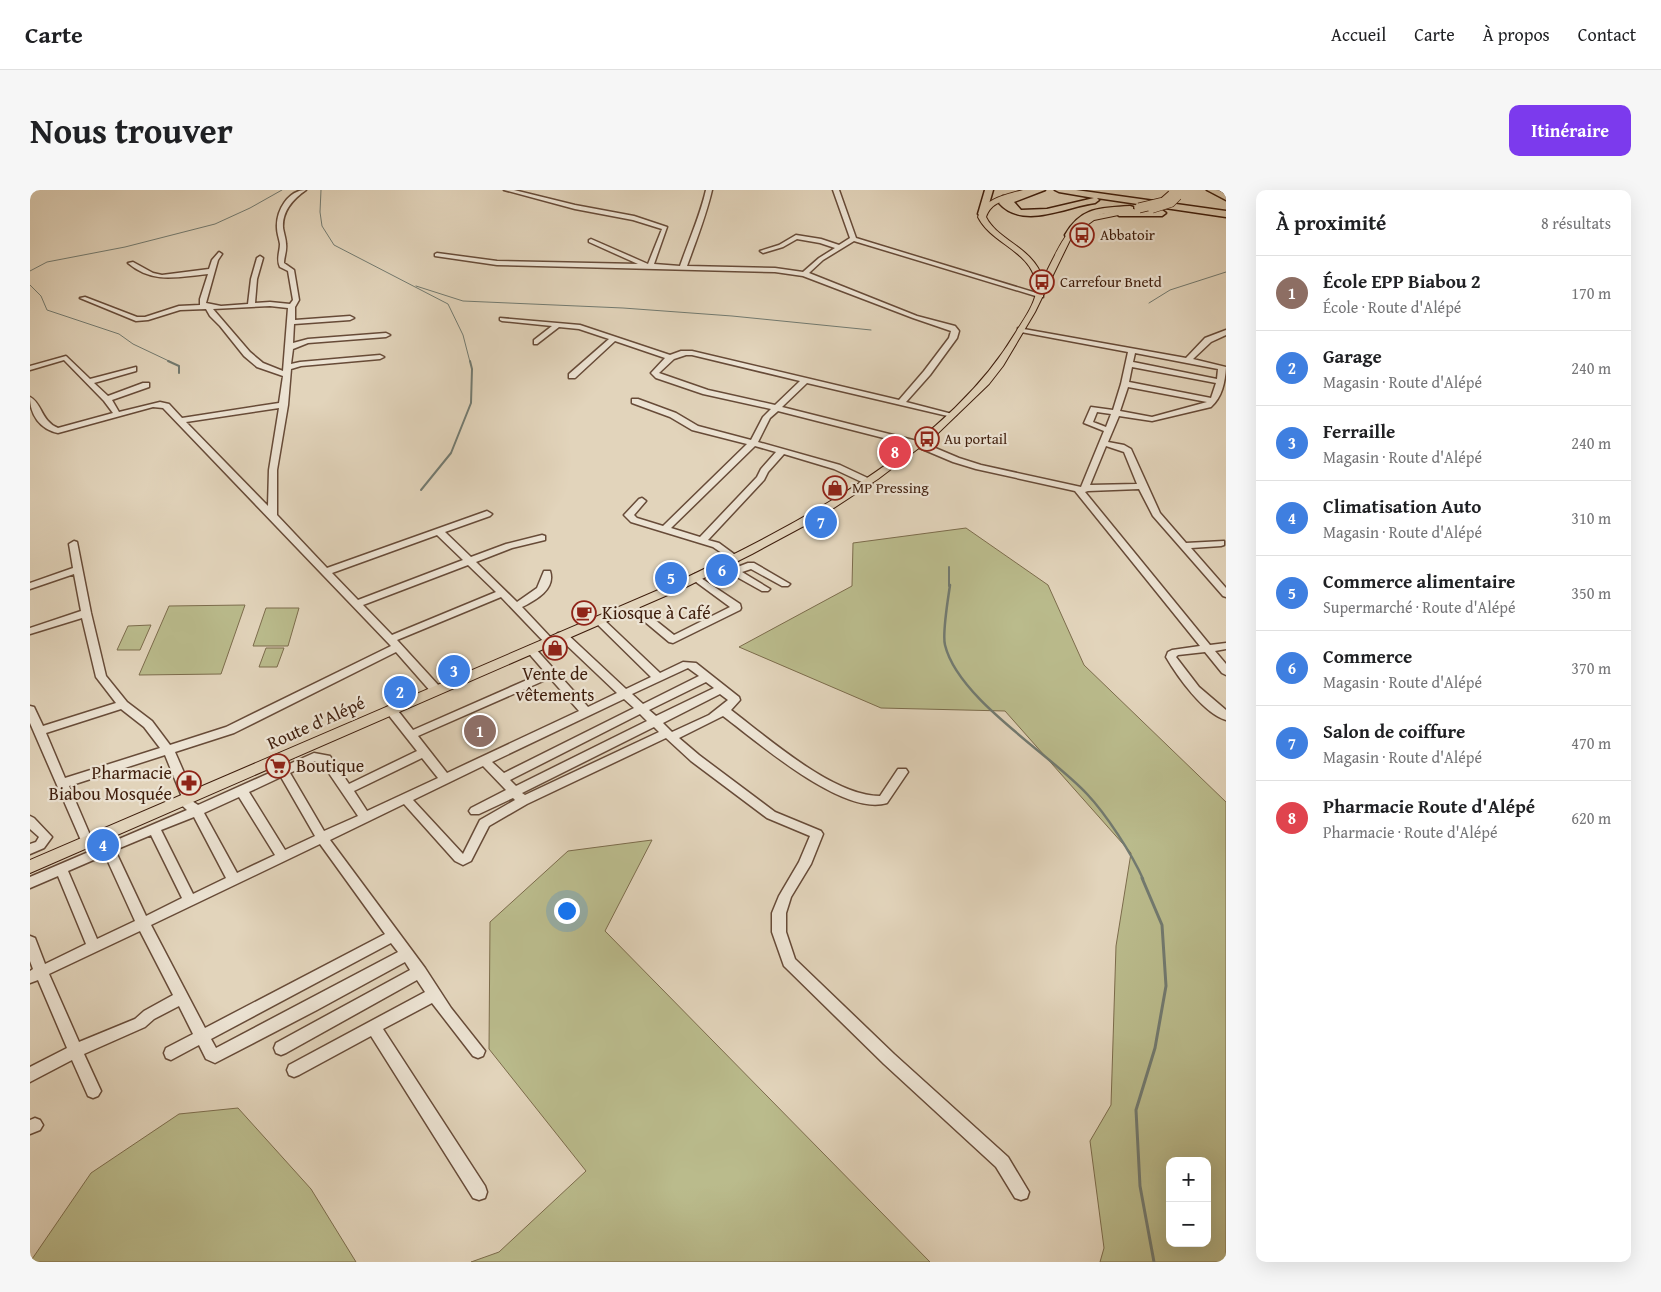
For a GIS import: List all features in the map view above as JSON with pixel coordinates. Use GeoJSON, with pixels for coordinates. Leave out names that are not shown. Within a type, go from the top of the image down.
{"type":"FeatureCollection","features":[{"type":"Feature","properties":{"kind":"highway"},"geometry":{"type":"LineString","coordinates":[[982,214],[989,190]]}},
{"type":"Feature","properties":{"kind":"highway"},"geometry":{"type":"LineString","coordinates":[[1041,190],[1028,192],[1012,198],[1008,203],[1013,208],[1020,210],[1038,211],[1059,205],[1068,200],[1064,195],[1047,190]]}},
{"type":"Feature","properties":{"kind":"highway"},"geometry":{"type":"LineString","coordinates":[[1059,190],[1226,209]]}},
{"type":"Feature","properties":{"kind":"highway"},"geometry":{"type":"LineString","coordinates":[[1089,190],[1226,214]]}},
{"type":"Feature","properties":{"kind":"highway"},"geometry":{"type":"LineString","coordinates":[[1117,190],[1150,201]]}},
{"type":"Feature","properties":{"kind":"highway"},"geometry":{"type":"LineString","coordinates":[[1211,190],[1226,197]]}},
{"type":"Feature","properties":{"kind":"highway"},"geometry":{"type":"LineString","coordinates":[[1069,235],[1074,225],[1084,216],[1105,211],[1142,209],[1164,202],[1175,193]]}},
{"type":"Feature","properties":{"kind":"highway"},"geometry":{"type":"LineString","coordinates":[[1006,198],[1003,203],[1009,209],[1030,213],[1046,212],[1093,200],[1150,201]]}},
{"type":"Feature","properties":{"kind":"highway"},"geometry":{"type":"LineString","coordinates":[[1119,213],[1164,213],[1226,222]]}},
{"type":"Feature","properties":{"kind":"main road"},"geometry":{"type":"LineString","coordinates":[[1028,192],[1006,198],[987,207],[982,214],[983,220],[987,225],[1028,259],[1035,268],[1042,286],[1041,296]]}},
{"type":"Feature","properties":{"kind":"main road","name":"Route d'Alépé"},"geometry":{"type":"LineString","coordinates":[[30,867],[696,577],[735,559],[811,518],[869,482],[914,448],[989,379],[1041,296],[1069,235],[1088,219],[1142,209]]}},
{"type":"Feature","properties":{"kind":"street"},"geometry":{"type":"LineString","coordinates":[[272,516],[273,470],[288,372],[292,307],[296,300],[291,270],[282,266],[280,260],[283,248],[280,226],[282,217],[293,195],[303,190]]}},
{"type":"Feature","properties":{"kind":"street"},"geometry":{"type":"LineString","coordinates":[[507,190],[575,207],[634,218],[665,228],[650,265]]}},
{"type":"Feature","properties":{"kind":"street"},"geometry":{"type":"LineString","coordinates":[[683,268],[703,216],[709,190]]}},
{"type":"Feature","properties":{"kind":"street"},"geometry":{"type":"LineString","coordinates":[[836,190],[853,239]]}},
{"type":"Feature","properties":{"kind":"street"},"geometry":{"type":"LineString","coordinates":[[763,251],[781,246],[796,236],[821,240],[840,246]]}},
{"type":"Feature","properties":{"kind":"street"},"geometry":{"type":"LineString","coordinates":[[804,274],[820,259],[853,239],[1041,296]]}},
{"type":"Feature","properties":{"kind":"street"},"geometry":{"type":"LineString","coordinates":[[591,241],[641,263],[650,265]]}},
{"type":"Feature","properties":{"kind":"street"},"geometry":{"type":"LineString","coordinates":[[220,254],[215,260],[203,304],[208,307],[212,315],[224,324],[247,354],[260,365],[288,372],[300,364],[380,357]]}},
{"type":"Feature","properties":{"kind":"street"},"geometry":{"type":"LineString","coordinates":[[437,255],[497,263],[650,265],[683,268],[775,270],[804,274],[955,330],[953,338],[927,374],[902,402]]}},
{"type":"Feature","properties":{"kind":"street"},"geometry":{"type":"LineString","coordinates":[[251,304],[254,279],[260,258]]}},
{"type":"Feature","properties":{"kind":"street"},"geometry":{"type":"LineString","coordinates":[[131,263],[151,274],[162,277],[212,271]]}},
{"type":"Feature","properties":{"kind":"street"},"geometry":{"type":"LineString","coordinates":[[83,298],[136,319],[146,320],[179,308],[226,308],[251,304],[273,304],[292,307]]}},
{"type":"Feature","properties":{"kind":"street"},"geometry":{"type":"LineString","coordinates":[[291,322],[350,318]]}},
{"type":"Feature","properties":{"kind":"street"},"geometry":{"type":"LineString","coordinates":[[502,319],[580,328],[670,357]]}},
{"type":"Feature","properties":{"kind":"street"},"geometry":{"type":"LineString","coordinates":[[537,342],[558,324]]}},
{"type":"Feature","properties":{"kind":"street"},"geometry":{"type":"LineString","coordinates":[[1021,330],[1222,367],[1221,382],[1214,401],[1194,410],[1160,419],[1143,419],[1094,409],[1088,423],[1108,430]]}},
{"type":"Feature","properties":{"kind":"street"},"geometry":{"type":"LineString","coordinates":[[1187,361],[1208,340],[1226,332]]}},
{"type":"Feature","properties":{"kind":"street"},"geometry":{"type":"LineString","coordinates":[[290,347],[308,341],[386,335]]}},
{"type":"Feature","properties":{"kind":"street"},"geometry":{"type":"LineString","coordinates":[[572,376],[613,339]]}},
{"type":"Feature","properties":{"kind":"street"},"geometry":{"type":"LineString","coordinates":[[1082,489],[1116,412],[1125,384],[1132,350]]}},
{"type":"Feature","properties":{"kind":"street"},"geometry":{"type":"LineString","coordinates":[[952,415],[692,353],[677,352],[656,373],[659,376],[706,392],[777,409],[956,460],[1082,489],[1142,486]]}},
{"type":"Feature","properties":{"kind":"street"},"geometry":{"type":"LineString","coordinates":[[30,368],[66,358],[88,382],[107,398],[117,414]]}},
{"type":"Feature","properties":{"kind":"street"},"geometry":{"type":"LineString","coordinates":[[1130,364],[1221,382]]}},
{"type":"Feature","properties":{"kind":"street"},"geometry":{"type":"LineString","coordinates":[[88,382],[133,369]]}},
{"type":"Feature","properties":{"kind":"street"},"geometry":{"type":"LineString","coordinates":[[664,530],[753,443],[763,424],[807,379]]}},
{"type":"Feature","properties":{"kind":"street"},"geometry":{"type":"LineString","coordinates":[[1125,384],[1214,401]]}},
{"type":"Feature","properties":{"kind":"street"},"geometry":{"type":"LineString","coordinates":[[107,398],[146,385]]}},
{"type":"Feature","properties":{"kind":"street"},"geometry":{"type":"LineString","coordinates":[[30,399],[42,422],[51,430],[58,432],[117,414],[160,404],[166,406],[395,643],[436,690]]}},
{"type":"Feature","properties":{"kind":"street"},"geometry":{"type":"LineString","coordinates":[[635,401],[667,412],[696,428],[846,470],[869,482]]}},
{"type":"Feature","properties":{"kind":"street"},"geometry":{"type":"LineString","coordinates":[[180,421],[284,405]]}},
{"type":"Feature","properties":{"kind":"street"},"geometry":{"type":"LineString","coordinates":[[1103,443],[1121,447],[1128,451],[1156,514],[1226,594]]}},
{"type":"Feature","properties":{"kind":"street"},"geometry":{"type":"LineString","coordinates":[[702,541],[761,478],[764,471],[782,451]]}},
{"type":"Feature","properties":{"kind":"street"},"geometry":{"type":"LineString","coordinates":[[1082,489],[1226,671]]}},
{"type":"Feature","properties":{"kind":"street"},"geometry":{"type":"LineString","coordinates":[[642,501],[629,515],[634,520],[719,546],[735,559]]}},
{"type":"Feature","properties":{"kind":"street"},"geometry":{"type":"LineString","coordinates":[[325,572],[487,514]]}},
{"type":"Feature","properties":{"kind":"street"},"geometry":{"type":"LineString","coordinates":[[438,531],[470,560],[549,641]]}},
{"type":"Feature","properties":{"kind":"street"},"geometry":{"type":"LineString","coordinates":[[357,604],[509,546],[542,538]]}},
{"type":"Feature","properties":{"kind":"street"},"geometry":{"type":"LineString","coordinates":[[74,544],[86,613],[101,677],[122,705],[148,724],[168,750],[186,800],[198,811],[234,880]]}},
{"type":"Feature","properties":{"kind":"street"},"geometry":{"type":"LineString","coordinates":[[1184,546],[1221,544]]}},
{"type":"Feature","properties":{"kind":"street"},"geometry":{"type":"LineString","coordinates":[[722,565],[764,589]]}},
{"type":"Feature","properties":{"kind":"street"},"geometry":{"type":"LineString","coordinates":[[735,572],[751,565],[785,584]]}},
{"type":"Feature","properties":{"kind":"street"},"geometry":{"type":"LineString","coordinates":[[30,586],[79,569]]}},
{"type":"Feature","properties":{"kind":"street"},"geometry":{"type":"LineString","coordinates":[[516,606],[539,593],[546,584],[547,572]]}},
{"type":"Feature","properties":{"kind":"street"},"geometry":{"type":"LineString","coordinates":[[631,606],[673,640],[737,607],[696,577]]}},
{"type":"Feature","properties":{"kind":"street"},"geometry":{"type":"LineString","coordinates":[[62,784],[230,730],[395,643],[502,593]]}},
{"type":"Feature","properties":{"kind":"street"},"geometry":{"type":"LineString","coordinates":[[30,631],[86,613]]}},
{"type":"Feature","properties":{"kind":"street"},"geometry":{"type":"LineString","coordinates":[[598,620],[659,678]]}},
{"type":"Feature","properties":{"kind":"street"},"geometry":{"type":"LineString","coordinates":[[562,635],[695,758],[772,815],[784,822],[812,830],[816,834],[816,842],[805,864],[784,896],[779,913],[779,932],[789,962],[825,994],[896,1065],[1002,1162],[1021,1192]]}},
{"type":"Feature","properties":{"kind":"street"},"geometry":{"type":"LineString","coordinates":[[1226,646],[1176,652],[1171,657],[1208,704],[1226,716]]}},
{"type":"Feature","properties":{"kind":"street"},"geometry":{"type":"LineString","coordinates":[[530,649],[586,712]]}},
{"type":"Feature","properties":{"kind":"street"},"geometry":{"type":"LineString","coordinates":[[36,974],[687,664],[692,665],[735,700],[724,711],[690,730],[669,735],[523,801],[484,823],[468,858],[463,860],[459,858],[406,798]]}},
{"type":"Feature","properties":{"kind":"street"},"geometry":{"type":"LineString","coordinates":[[411,735],[552,673]]}},
{"type":"Feature","properties":{"kind":"street"},"geometry":{"type":"LineString","coordinates":[[502,779],[706,678]]}},
{"type":"Feature","properties":{"kind":"street"},"geometry":{"type":"LineString","coordinates":[[475,811],[721,689]]}},
{"type":"Feature","properties":{"kind":"street"},"geometry":{"type":"LineString","coordinates":[[40,730],[122,705]]}},
{"type":"Feature","properties":{"kind":"street"},"geometry":{"type":"LineString","coordinates":[[30,710],[87,842]]}},
{"type":"Feature","properties":{"kind":"street"},"geometry":{"type":"LineString","coordinates":[[391,710],[445,779]]}},
{"type":"Feature","properties":{"kind":"street"},"geometry":{"type":"LineString","coordinates":[[724,711],[816,778],[860,800],[877,802],[883,800],[902,772]]}},
{"type":"Feature","properties":{"kind":"street"},"geometry":{"type":"LineString","coordinates":[[348,789],[425,752]]}},
{"type":"Feature","properties":{"kind":"street"},"geometry":{"type":"LineString","coordinates":[[30,882],[198,811],[314,757],[324,758],[348,789],[365,817]]}},
{"type":"Feature","properties":{"kind":"street"},"geometry":{"type":"LineString","coordinates":[[485,760],[523,801]]}},
{"type":"Feature","properties":{"kind":"street"},"geometry":{"type":"LineString","coordinates":[[283,771],[322,838],[420,972],[446,1012],[478,1051]]}},
{"type":"Feature","properties":{"kind":"street"},"geometry":{"type":"LineString","coordinates":[[241,790],[283,857]]}},
{"type":"Feature","properties":{"kind":"street"},"geometry":{"type":"LineString","coordinates":[[30,821],[46,837],[40,845],[30,849]]}},
{"type":"Feature","properties":{"kind":"street"},"geometry":{"type":"LineString","coordinates":[[154,828],[190,901]]}},
{"type":"Feature","properties":{"kind":"street"},"geometry":{"type":"LineString","coordinates":[[108,848],[143,923],[211,1054],[215,1056],[407,954]]}},
{"type":"Feature","properties":{"kind":"street"},"geometry":{"type":"LineString","coordinates":[[60,869],[94,947]]}},
{"type":"Feature","properties":{"kind":"street"},"geometry":{"type":"LineString","coordinates":[[171,1053],[393,936]]}},
{"type":"Feature","properties":{"kind":"street"},"geometry":{"type":"LineString","coordinates":[[30,942],[36,974],[77,1050],[94,1091]]}},
{"type":"Feature","properties":{"kind":"street"},"geometry":{"type":"LineString","coordinates":[[281,1048],[420,972]]}},
{"type":"Feature","properties":{"kind":"street"},"geometry":{"type":"LineString","coordinates":[[294,1070],[435,994]]}},
{"type":"Feature","properties":{"kind":"street"},"geometry":{"type":"LineString","coordinates":[[30,1075],[77,1050],[140,1023],[149,1015],[182,997]]}},
{"type":"Feature","properties":{"kind":"street"},"geometry":{"type":"LineString","coordinates":[[374,1028],[480,1192]]}},
{"type":"Feature","properties":{"kind":"green space"},"geometry":{"type":"Polygon","coordinates":[[[966,528],[1048,585],[1084,665],[1226,802],[1226,1262],[1100,1262],[1104,1248],[1090,1141],[1111,1105],[1116,946],[1131,853],[1005,711],[881,708],[739,647],[852,586],[853,543],[966,528]]]}},
{"type":"Feature","properties":{"kind":"green space"},"geometry":{"type":"Polygon","coordinates":[[[245,605],[221,674],[139,675],[169,606],[245,605]]]}},
{"type":"Feature","properties":{"kind":"green space"},"geometry":{"type":"Polygon","coordinates":[[[266,608],[299,608],[288,646],[253,646],[266,608]]]}},
{"type":"Feature","properties":{"kind":"green space"},"geometry":{"type":"Polygon","coordinates":[[[151,625],[140,650],[117,650],[128,626],[151,625]]]}},
{"type":"Feature","properties":{"kind":"green space"},"geometry":{"type":"Polygon","coordinates":[[[266,648],[284,648],[277,667],[259,667],[266,648]]]}},
{"type":"Feature","properties":{"kind":"green space"},"geometry":{"type":"Polygon","coordinates":[[[652,840],[605,931],[930,1262],[471,1262],[499,1252],[586,1171],[489,1049],[490,922],[568,851],[652,840]]]}},
{"type":"Feature","properties":{"kind":"green space"},"geometry":{"type":"Polygon","coordinates":[[[238,1108],[311,1189],[356,1262],[30,1262],[91,1173],[179,1114],[238,1108]]]}},
{"type":"Feature","properties":{"kind":"waterway"},"geometry":{"type":"LineString","coordinates":[[30,271],[47,262],[125,247],[215,224],[250,208],[282,190]]}},
{"type":"Feature","properties":{"kind":"waterway"},"geometry":{"type":"LineString","coordinates":[[321,190],[320,212],[322,226],[334,245],[448,304],[463,335],[470,362]]}},
{"type":"Feature","properties":{"kind":"waterway"},"geometry":{"type":"LineString","coordinates":[[1149,303],[1170,290],[1226,272]]}},
{"type":"Feature","properties":{"kind":"waterway"},"geometry":{"type":"LineString","coordinates":[[30,285],[41,296],[47,310],[119,334],[133,344],[171,362]]}},
{"type":"Feature","properties":{"kind":"waterway"},"geometry":{"type":"LineString","coordinates":[[416,286],[463,301],[623,308],[732,316],[871,330]]}},
{"type":"Feature","properties":{"kind":"waterway"},"geometry":{"type":"LineString","coordinates":[[168,361],[179,366],[179,373]]}},
{"type":"Feature","properties":{"kind":"waterway"},"geometry":{"type":"LineString","coordinates":[[421,490],[451,453],[471,403],[472,369],[470,361]]}},
{"type":"Feature","properties":{"kind":"waterway"},"geometry":{"type":"LineString","coordinates":[[949,567],[949,586]]}},
{"type":"Feature","properties":{"kind":"waterway"},"geometry":{"type":"LineString","coordinates":[[950,585],[944,640],[953,665],[967,685],[986,705],[1087,794],[1118,835],[1143,879]]}},
{"type":"Feature","properties":{"kind":"waterway"},"geometry":{"type":"LineString","coordinates":[[1142,878],[1162,925],[1166,986],[1155,1048],[1136,1110],[1140,1186],[1154,1262]]}},
{"type":"Feature","properties":{"kind":"place","name":"Abbatoir"},"geometry":{"type":"Point","coordinates":[1082,235]}},
{"type":"Feature","properties":{"kind":"place","name":"Carrefour Bnetd"},"geometry":{"type":"Point","coordinates":[1042,282]}},
{"type":"Feature","properties":{"kind":"place","name":"Au portail"},"geometry":{"type":"Point","coordinates":[927,439]}},
{"type":"Feature","properties":{"kind":"place","name":"Pharmacie Route d'Alépé"},"geometry":{"type":"Point","coordinates":[895,452]}},
{"type":"Feature","properties":{"kind":"place","name":"MP Pressing"},"geometry":{"type":"Point","coordinates":[835,488]}},
{"type":"Feature","properties":{"kind":"place","name":"Salon de coiffure"},"geometry":{"type":"Point","coordinates":[821,522]}},
{"type":"Feature","properties":{"kind":"place","name":"Commerce"},"geometry":{"type":"Point","coordinates":[722,570]}},
{"type":"Feature","properties":{"kind":"place","name":"Commerce alimentaire"},"geometry":{"type":"Point","coordinates":[671,578]}},
{"type":"Feature","properties":{"kind":"place","name":"Kiosque à Café"},"geometry":{"type":"Point","coordinates":[584,613]}},
{"type":"Feature","properties":{"kind":"place","name":"Vente de vêtements"},"geometry":{"type":"Point","coordinates":[555,648]}},
{"type":"Feature","properties":{"kind":"place","name":"Ferraille"},"geometry":{"type":"Point","coordinates":[454,671]}},
{"type":"Feature","properties":{"kind":"place","name":"Garage"},"geometry":{"type":"Point","coordinates":[400,692]}},
{"type":"Feature","properties":{"kind":"place","name":"École EPP Biabou 2"},"geometry":{"type":"Point","coordinates":[480,731]}},
{"type":"Feature","properties":{"kind":"place","name":"Boutique"},"geometry":{"type":"Point","coordinates":[278,766]}},
{"type":"Feature","properties":{"kind":"place","name":"Pharmacie Biabou Mosquée"},"geometry":{"type":"Point","coordinates":[189,783]}},
{"type":"Feature","properties":{"kind":"place","name":"Climatisation Auto"},"geometry":{"type":"Point","coordinates":[103,845]}}]}
